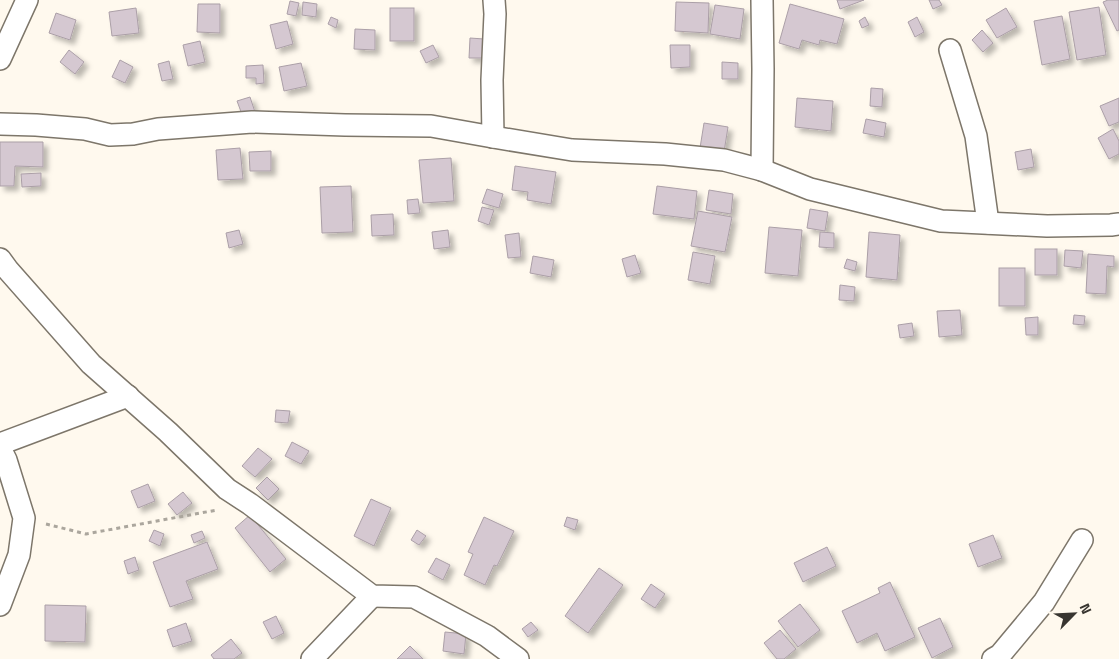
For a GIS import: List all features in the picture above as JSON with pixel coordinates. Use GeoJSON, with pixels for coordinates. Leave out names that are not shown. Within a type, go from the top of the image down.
{"type":"FeatureCollection","features":[{"type":"Feature","properties":{"kind":"street"},"geometry":{"type":"LineString","coordinates":[[0,59],[27,0]]}},
{"type":"Feature","properties":{"kind":"street"},"geometry":{"type":"LineString","coordinates":[[493,138],[494,0]]}},
{"type":"Feature","properties":{"kind":"street"},"geometry":{"type":"LineString","coordinates":[[762,0],[762,170]]}},
{"type":"Feature","properties":{"kind":"street"},"geometry":{"type":"LineString","coordinates":[[950,50],[976,136],[988,223]]}},
{"type":"Feature","properties":{"kind":"street"},"geometry":{"type":"LineString","coordinates":[[0,124],[36,124],[85,129],[110,135],[133,134],[158,128],[252,122],[431,126],[572,150],[665,154],[724,160],[762,170],[810,189],[941,221],[1047,226],[1119,224]]}},
{"type":"Feature","properties":{"kind":"street"},"geometry":{"type":"LineString","coordinates":[[0,259],[91,364],[168,432],[226,489],[250,504],[372,596],[414,597],[487,636],[518,659]]}},
{"type":"Feature","properties":{"kind":"street"},"geometry":{"type":"LineString","coordinates":[[0,444],[128,396]]}},
{"type":"Feature","properties":{"kind":"street"},"geometry":{"type":"LineString","coordinates":[[0,448],[6,460],[24,518],[19,556],[0,605]]}},
{"type":"Feature","properties":{"kind":"street"},"geometry":{"type":"LineString","coordinates":[[1004,658],[1044,602],[1082,540]]}},
{"type":"Feature","properties":{"kind":"street"},"geometry":{"type":"LineString","coordinates":[[312,659],[372,596]]}},
{"type":"Feature","properties":{"kind":"path"},"geometry":{"type":"LineString","coordinates":[[24,518],[86,534],[250,504]]}},
{"type":"Feature","properties":{"kind":"building"},"geometry":{"type":"Polygon","coordinates":[[[837,0],[864,0],[840,9],[837,0]]]}},
{"type":"Feature","properties":{"kind":"building"},"geometry":{"type":"Polygon","coordinates":[[[929,0],[939,0],[942,5],[933,9],[929,0]]]}},
{"type":"Feature","properties":{"kind":"building"},"geometry":{"type":"Polygon","coordinates":[[[1119,0],[1119,30],[1117,31],[1103,2],[1119,0]]]}},
{"type":"Feature","properties":{"kind":"building"},"geometry":{"type":"Polygon","coordinates":[[[290,1],[299,3],[296,16],[287,14],[290,1]]]}},
{"type":"Feature","properties":{"kind":"building"},"geometry":{"type":"Polygon","coordinates":[[[303,2],[317,4],[316,17],[302,15],[303,2]]]}},
{"type":"Feature","properties":{"kind":"building"},"geometry":{"type":"Polygon","coordinates":[[[676,2],[709,3],[708,33],[675,31],[676,2]]]}},
{"type":"Feature","properties":{"kind":"building"},"geometry":{"type":"Polygon","coordinates":[[[198,4],[220,4],[220,33],[197,32],[198,4]]]}},
{"type":"Feature","properties":{"kind":"building"},"geometry":{"type":"Polygon","coordinates":[[[790,4],[844,19],[837,44],[820,40],[819,45],[802,40],[799,49],[779,43],[790,4]]]}},
{"type":"Feature","properties":{"kind":"building"},"geometry":{"type":"Polygon","coordinates":[[[715,5],[744,9],[740,39],[710,34],[715,5]]]}},
{"type":"Feature","properties":{"kind":"building"},"geometry":{"type":"Polygon","coordinates":[[[1099,7],[1106,55],[1077,60],[1069,12],[1099,7]]]}},
{"type":"Feature","properties":{"kind":"building"},"geometry":{"type":"Polygon","coordinates":[[[136,8],[139,33],[112,36],[109,12],[136,8]]]}},
{"type":"Feature","properties":{"kind":"building"},"geometry":{"type":"Polygon","coordinates":[[[390,8],[414,8],[414,41],[390,41],[390,8]]]}},
{"type":"Feature","properties":{"kind":"building"},"geometry":{"type":"Polygon","coordinates":[[[1006,8],[1017,27],[997,38],[986,20],[1006,8]]]}},
{"type":"Feature","properties":{"kind":"building"},"geometry":{"type":"Polygon","coordinates":[[[56,13],[76,20],[70,40],[49,33],[56,13]]]}},
{"type":"Feature","properties":{"kind":"building"},"geometry":{"type":"Polygon","coordinates":[[[1062,16],[1070,59],[1042,65],[1034,21],[1062,16]]]}},
{"type":"Feature","properties":{"kind":"building"},"geometry":{"type":"Polygon","coordinates":[[[331,17],[338,20],[336,28],[328,24],[331,17]]]}},
{"type":"Feature","properties":{"kind":"building"},"geometry":{"type":"Polygon","coordinates":[[[865,17],[869,25],[862,28],[859,21],[865,17]]]}},
{"type":"Feature","properties":{"kind":"building"},"geometry":{"type":"Polygon","coordinates":[[[917,17],[924,32],[915,37],[908,22],[917,17]]]}},
{"type":"Feature","properties":{"kind":"building"},"geometry":{"type":"Polygon","coordinates":[[[287,21],[293,44],[276,49],[270,25],[287,21]]]}},
{"type":"Feature","properties":{"kind":"building"},"geometry":{"type":"Polygon","coordinates":[[[355,29],[375,30],[375,50],[354,49],[355,29]]]}},
{"type":"Feature","properties":{"kind":"building"},"geometry":{"type":"Polygon","coordinates":[[[982,30],[993,43],[983,52],[972,40],[982,30]]]}},
{"type":"Feature","properties":{"kind":"building"},"geometry":{"type":"Polygon","coordinates":[[[470,38],[484,39],[483,58],[469,58],[470,38]]]}},
{"type":"Feature","properties":{"kind":"building"},"geometry":{"type":"Polygon","coordinates":[[[200,41],[205,62],[188,66],[183,45],[200,41]]]}},
{"type":"Feature","properties":{"kind":"building"},"geometry":{"type":"Polygon","coordinates":[[[433,45],[439,57],[426,63],[420,51],[433,45]]]}},
{"type":"Feature","properties":{"kind":"building"},"geometry":{"type":"Polygon","coordinates":[[[670,45],[690,45],[690,67],[671,68],[670,45]]]}},
{"type":"Feature","properties":{"kind":"building"},"geometry":{"type":"Polygon","coordinates":[[[69,50],[84,62],[75,74],[60,62],[69,50]]]}},
{"type":"Feature","properties":{"kind":"building"},"geometry":{"type":"Polygon","coordinates":[[[120,60],[133,67],[125,83],[112,77],[120,60]]]}},
{"type":"Feature","properties":{"kind":"building"},"geometry":{"type":"Polygon","coordinates":[[[169,61],[173,79],[162,81],[158,64],[169,61]]]}},
{"type":"Feature","properties":{"kind":"building"},"geometry":{"type":"Polygon","coordinates":[[[722,62],[738,63],[738,79],[722,79],[722,62]]]}},
{"type":"Feature","properties":{"kind":"building"},"geometry":{"type":"Polygon","coordinates":[[[301,63],[307,86],[284,91],[279,67],[301,63]]]}},
{"type":"Feature","properties":{"kind":"building"},"geometry":{"type":"Polygon","coordinates":[[[263,65],[264,83],[256,84],[256,78],[246,78],[246,66],[263,65]]]}},
{"type":"Feature","properties":{"kind":"building"},"geometry":{"type":"Polygon","coordinates":[[[871,88],[883,89],[882,107],[870,106],[871,88]]]}},
{"type":"Feature","properties":{"kind":"building"},"geometry":{"type":"Polygon","coordinates":[[[250,97],[255,112],[243,117],[237,101],[250,97]]]}},
{"type":"Feature","properties":{"kind":"building"},"geometry":{"type":"Polygon","coordinates":[[[797,98],[833,101],[831,131],[795,127],[797,98]]]}},
{"type":"Feature","properties":{"kind":"building"},"geometry":{"type":"Polygon","coordinates":[[[1119,98],[1119,122],[1109,126],[1100,106],[1119,98]]]}},
{"type":"Feature","properties":{"kind":"building"},"geometry":{"type":"Polygon","coordinates":[[[866,119],[886,123],[884,137],[863,133],[866,119]]]}},
{"type":"Feature","properties":{"kind":"building"},"geometry":{"type":"Polygon","coordinates":[[[704,123],[728,127],[724,152],[700,148],[704,123]]]}},
{"type":"Feature","properties":{"kind":"building"},"geometry":{"type":"Polygon","coordinates":[[[1113,129],[1119,141],[1119,154],[1109,159],[1098,138],[1113,129]]]}},
{"type":"Feature","properties":{"kind":"building"},"geometry":{"type":"Polygon","coordinates":[[[0,142],[43,142],[43,167],[15,166],[14,186],[0,186],[0,142]]]}},
{"type":"Feature","properties":{"kind":"building"},"geometry":{"type":"Polygon","coordinates":[[[240,148],[243,179],[218,180],[216,150],[240,148]]]}},
{"type":"Feature","properties":{"kind":"building"},"geometry":{"type":"Polygon","coordinates":[[[1031,149],[1034,167],[1018,170],[1015,152],[1031,149]]]}},
{"type":"Feature","properties":{"kind":"building"},"geometry":{"type":"Polygon","coordinates":[[[271,151],[271,171],[250,171],[249,152],[271,151]]]}},
{"type":"Feature","properties":{"kind":"building"},"geometry":{"type":"Polygon","coordinates":[[[451,158],[454,201],[423,203],[419,160],[451,158]]]}},
{"type":"Feature","properties":{"kind":"building"},"geometry":{"type":"Polygon","coordinates":[[[515,166],[556,172],[551,204],[527,200],[528,192],[512,190],[515,166]]]}},
{"type":"Feature","properties":{"kind":"building"},"geometry":{"type":"Polygon","coordinates":[[[41,173],[41,186],[22,187],[21,174],[41,173]]]}},
{"type":"Feature","properties":{"kind":"building"},"geometry":{"type":"Polygon","coordinates":[[[351,186],[353,232],[322,233],[320,187],[351,186]]]}},
{"type":"Feature","properties":{"kind":"building"},"geometry":{"type":"Polygon","coordinates":[[[657,186],[697,191],[694,219],[653,214],[657,186]]]}},
{"type":"Feature","properties":{"kind":"building"},"geometry":{"type":"Polygon","coordinates":[[[487,189],[503,194],[499,208],[482,203],[487,189]]]}},
{"type":"Feature","properties":{"kind":"building"},"geometry":{"type":"Polygon","coordinates":[[[709,190],[733,194],[731,214],[706,210],[709,190]]]}},
{"type":"Feature","properties":{"kind":"building"},"geometry":{"type":"Polygon","coordinates":[[[418,199],[420,213],[408,214],[407,200],[418,199]]]}},
{"type":"Feature","properties":{"kind":"building"},"geometry":{"type":"Polygon","coordinates":[[[482,207],[494,210],[489,225],[478,221],[482,207]]]}},
{"type":"Feature","properties":{"kind":"building"},"geometry":{"type":"Polygon","coordinates":[[[810,209],[828,212],[825,231],[807,228],[810,209]]]}},
{"type":"Feature","properties":{"kind":"building"},"geometry":{"type":"Polygon","coordinates":[[[698,211],[732,217],[725,252],[691,246],[698,211]]]}},
{"type":"Feature","properties":{"kind":"building"},"geometry":{"type":"Polygon","coordinates":[[[393,214],[394,235],[372,236],[371,215],[393,214]]]}},
{"type":"Feature","properties":{"kind":"building"},"geometry":{"type":"Polygon","coordinates":[[[769,227],[802,230],[798,276],[765,273],[769,227]]]}},
{"type":"Feature","properties":{"kind":"building"},"geometry":{"type":"Polygon","coordinates":[[[239,230],[243,244],[229,248],[226,233],[239,230]]]}},
{"type":"Feature","properties":{"kind":"building"},"geometry":{"type":"Polygon","coordinates":[[[448,230],[450,247],[434,249],[432,232],[448,230]]]}},
{"type":"Feature","properties":{"kind":"building"},"geometry":{"type":"Polygon","coordinates":[[[820,232],[834,233],[834,248],[819,247],[820,232]]]}},
{"type":"Feature","properties":{"kind":"building"},"geometry":{"type":"Polygon","coordinates":[[[869,232],[900,235],[897,280],[866,277],[869,232]]]}},
{"type":"Feature","properties":{"kind":"building"},"geometry":{"type":"Polygon","coordinates":[[[519,233],[521,257],[508,258],[505,235],[519,233]]]}},
{"type":"Feature","properties":{"kind":"building"},"geometry":{"type":"Polygon","coordinates":[[[1035,249],[1057,249],[1057,275],[1035,275],[1035,249]]]}},
{"type":"Feature","properties":{"kind":"building"},"geometry":{"type":"Polygon","coordinates":[[[1065,250],[1083,251],[1081,268],[1064,266],[1065,250]]]}},
{"type":"Feature","properties":{"kind":"building"},"geometry":{"type":"Polygon","coordinates":[[[693,252],[715,256],[710,284],[688,280],[693,252]]]}},
{"type":"Feature","properties":{"kind":"building"},"geometry":{"type":"Polygon","coordinates":[[[1088,254],[1114,256],[1114,267],[1107,266],[1106,294],[1086,293],[1088,254]]]}},
{"type":"Feature","properties":{"kind":"building"},"geometry":{"type":"Polygon","coordinates":[[[635,255],[641,273],[627,277],[622,259],[635,255]]]}},
{"type":"Feature","properties":{"kind":"building"},"geometry":{"type":"Polygon","coordinates":[[[533,256],[554,260],[551,277],[530,273],[533,256]]]}},
{"type":"Feature","properties":{"kind":"building"},"geometry":{"type":"Polygon","coordinates":[[[847,259],[857,262],[855,271],[844,268],[847,259]]]}},
{"type":"Feature","properties":{"kind":"building"},"geometry":{"type":"Polygon","coordinates":[[[999,268],[1025,268],[1025,306],[999,306],[999,268]]]}},
{"type":"Feature","properties":{"kind":"building"},"geometry":{"type":"Polygon","coordinates":[[[840,285],[855,287],[854,301],[839,300],[840,285]]]}},
{"type":"Feature","properties":{"kind":"building"},"geometry":{"type":"Polygon","coordinates":[[[960,310],[962,335],[939,337],[937,311],[960,310]]]}},
{"type":"Feature","properties":{"kind":"building"},"geometry":{"type":"Polygon","coordinates":[[[1074,315],[1085,316],[1084,325],[1073,324],[1074,315]]]}},
{"type":"Feature","properties":{"kind":"building"},"geometry":{"type":"Polygon","coordinates":[[[1038,317],[1038,335],[1026,335],[1025,318],[1038,317]]]}},
{"type":"Feature","properties":{"kind":"building"},"geometry":{"type":"Polygon","coordinates":[[[912,323],[914,336],[900,338],[898,325],[912,323]]]}},
{"type":"Feature","properties":{"kind":"building"},"geometry":{"type":"Polygon","coordinates":[[[276,410],[290,411],[288,423],[275,422],[276,410]]]}},
{"type":"Feature","properties":{"kind":"building"},"geometry":{"type":"Polygon","coordinates":[[[292,442],[309,451],[301,464],[285,456],[292,442]]]}},
{"type":"Feature","properties":{"kind":"building"},"geometry":{"type":"Polygon","coordinates":[[[258,448],[272,459],[255,477],[242,466],[258,448]]]}},
{"type":"Feature","properties":{"kind":"building"},"geometry":{"type":"Polygon","coordinates":[[[267,477],[279,489],[268,500],[256,488],[267,477]]]}},
{"type":"Feature","properties":{"kind":"building"},"geometry":{"type":"Polygon","coordinates":[[[148,484],[155,501],[138,508],[131,491],[148,484]]]}},
{"type":"Feature","properties":{"kind":"building"},"geometry":{"type":"Polygon","coordinates":[[[183,492],[192,503],[177,515],[168,504],[183,492]]]}},
{"type":"Feature","properties":{"kind":"building"},"geometry":{"type":"Polygon","coordinates":[[[371,499],[391,508],[374,546],[354,536],[371,499]]]}},
{"type":"Feature","properties":{"kind":"building"},"geometry":{"type":"Polygon","coordinates":[[[250,515],[286,559],[270,572],[235,528],[250,515]]]}},
{"type":"Feature","properties":{"kind":"building"},"geometry":{"type":"Polygon","coordinates":[[[484,517],[514,531],[497,566],[494,565],[485,585],[464,575],[473,554],[468,552],[484,517]]]}},
{"type":"Feature","properties":{"kind":"building"},"geometry":{"type":"Polygon","coordinates":[[[567,517],[578,520],[575,530],[564,526],[567,517]]]}},
{"type":"Feature","properties":{"kind":"building"},"geometry":{"type":"Polygon","coordinates":[[[154,530],[164,534],[160,546],[149,541],[154,530]]]}},
{"type":"Feature","properties":{"kind":"building"},"geometry":{"type":"Polygon","coordinates":[[[417,530],[426,536],[419,545],[411,540],[417,530]]]}},
{"type":"Feature","properties":{"kind":"building"},"geometry":{"type":"Polygon","coordinates":[[[202,531],[205,538],[194,543],[191,535],[202,531]]]}},
{"type":"Feature","properties":{"kind":"building"},"geometry":{"type":"Polygon","coordinates":[[[993,535],[1002,558],[978,567],[969,544],[993,535]]]}},
{"type":"Feature","properties":{"kind":"building"},"geometry":{"type":"Polygon","coordinates":[[[207,542],[218,569],[186,581],[193,599],[170,607],[153,562],[207,542]]]}},
{"type":"Feature","properties":{"kind":"building"},"geometry":{"type":"Polygon","coordinates":[[[827,547],[836,566],[803,582],[794,563],[827,547]]]}},
{"type":"Feature","properties":{"kind":"building"},"geometry":{"type":"Polygon","coordinates":[[[135,557],[139,570],[128,574],[124,561],[135,557]]]}},
{"type":"Feature","properties":{"kind":"building"},"geometry":{"type":"Polygon","coordinates":[[[436,558],[450,565],[443,580],[428,572],[436,558]]]}},
{"type":"Feature","properties":{"kind":"building"},"geometry":{"type":"Polygon","coordinates":[[[599,568],[623,585],[588,633],[565,616],[599,568]]]}},
{"type":"Feature","properties":{"kind":"building"},"geometry":{"type":"Polygon","coordinates":[[[890,582],[915,637],[885,651],[877,633],[857,643],[842,611],[880,593],[878,588],[890,582]]]}},
{"type":"Feature","properties":{"kind":"building"},"geometry":{"type":"Polygon","coordinates":[[[651,584],[665,594],[655,608],[641,599],[651,584]]]}},
{"type":"Feature","properties":{"kind":"building"},"geometry":{"type":"Polygon","coordinates":[[[800,604],[820,630],[798,647],[778,621],[800,604]]]}},
{"type":"Feature","properties":{"kind":"building"},"geometry":{"type":"Polygon","coordinates":[[[45,605],[86,606],[85,642],[45,641],[45,605]]]}},
{"type":"Feature","properties":{"kind":"building"},"geometry":{"type":"Polygon","coordinates":[[[276,616],[284,633],[272,639],[263,622],[276,616]]]}},
{"type":"Feature","properties":{"kind":"building"},"geometry":{"type":"Polygon","coordinates":[[[940,618],[953,647],[932,658],[918,628],[940,618]]]}},
{"type":"Feature","properties":{"kind":"building"},"geometry":{"type":"Polygon","coordinates":[[[531,622],[538,630],[528,637],[522,629],[531,622]]]}},
{"type":"Feature","properties":{"kind":"building"},"geometry":{"type":"Polygon","coordinates":[[[186,623],[192,641],[173,647],[167,630],[186,623]]]}},
{"type":"Feature","properties":{"kind":"building"},"geometry":{"type":"Polygon","coordinates":[[[780,630],[796,649],[784,659],[777,659],[764,643],[780,630]]]}},
{"type":"Feature","properties":{"kind":"building"},"geometry":{"type":"Polygon","coordinates":[[[445,632],[466,634],[464,654],[443,651],[445,632]]]}},
{"type":"Feature","properties":{"kind":"building"},"geometry":{"type":"Polygon","coordinates":[[[231,639],[242,653],[234,659],[214,659],[211,655],[231,639]]]}},
{"type":"Feature","properties":{"kind":"building"},"geometry":{"type":"Polygon","coordinates":[[[410,646],[423,659],[397,659],[410,646]]]}}]}
